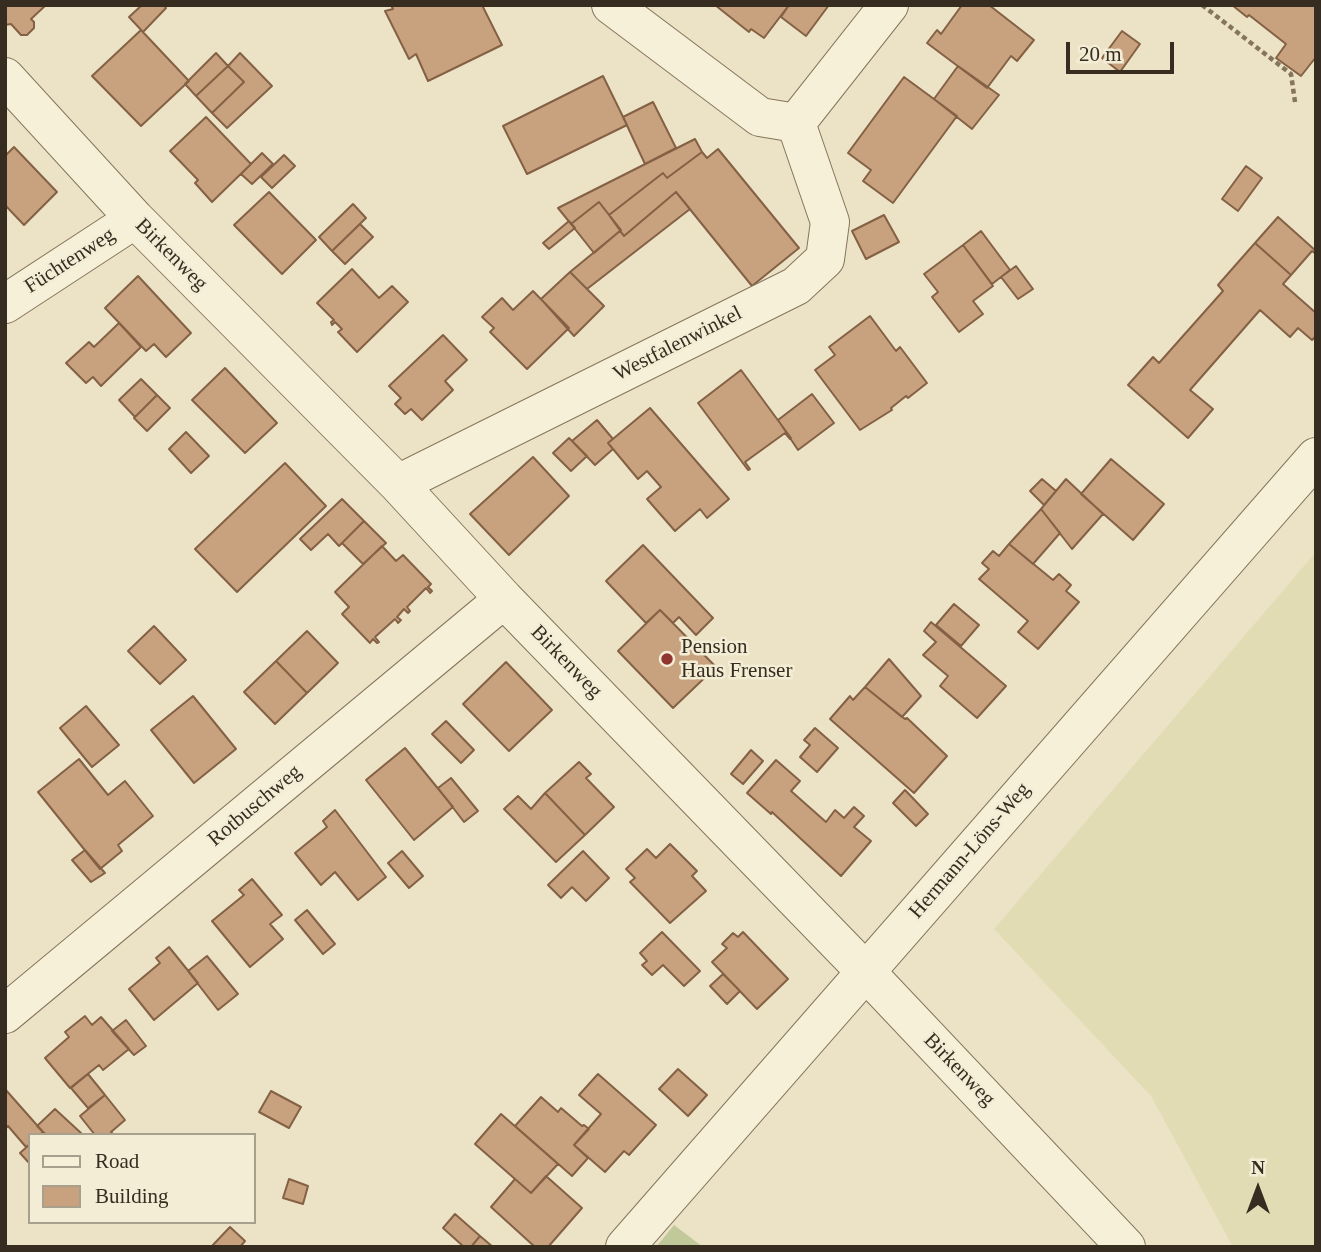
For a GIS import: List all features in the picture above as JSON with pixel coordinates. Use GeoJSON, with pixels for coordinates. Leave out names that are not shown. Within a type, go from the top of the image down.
{"type":"FeatureCollection","features":[{"type":"Feature","properties":{"kind":"street"},"geometry":{"type":"LineString","coordinates":[[611,5],[760,117],[796,123],[889,5]]}},
{"type":"Feature","properties":{"kind":"street","name":"Birkenweg"},"geometry":{"type":"LineString","coordinates":[[5,77],[135,219],[398,484],[504,599],[855,961],[1126,1247]]}},
{"type":"Feature","properties":{"kind":"street","name":"Westfalenwinkel"},"geometry":{"type":"LineString","coordinates":[[398,484],[796,286],[806,277],[825,258],[830,222],[796,123]]}},
{"type":"Feature","properties":{"kind":"street","name":"Füchtenweg"},"geometry":{"type":"LineString","coordinates":[[5,304],[135,219]]}},
{"type":"Feature","properties":{"kind":"street","name":"Hermann-Löns-Weg"},"geometry":{"type":"LineString","coordinates":[[625,1247],[855,961],[1316,457]]}},
{"type":"Feature","properties":{"kind":"street","name":"Rotbuschweg"},"geometry":{"type":"LineString","coordinates":[[5,1014],[504,599]]}},
{"type":"Feature","properties":{"kind":"path"},"geometry":{"type":"LineString","coordinates":[[1202,5],[1291,74],[1295,102]]}},
{"type":"Feature","properties":{"kind":"shaded area"},"geometry":{"type":"Polygon","coordinates":[[[1316,552],[1316,1247],[1233,1247],[1151,1096],[994,929],[1316,552]]]}},
{"type":"Feature","properties":{"kind":"green space"},"geometry":{"type":"Polygon","coordinates":[[[674,1225],[703,1247],[656,1247],[674,1225]]]}},
{"type":"Feature","properties":{"kind":"building"},"geometry":{"type":"Polygon","coordinates":[[[5,5],[46,5],[31,19],[34,28],[27,35],[21,35],[11,24],[5,25],[5,5]]]}},
{"type":"Feature","properties":{"kind":"building"},"geometry":{"type":"Polygon","coordinates":[[[142,5],[164,5],[166,8],[143,32],[129,17],[142,5]]]}},
{"type":"Feature","properties":{"kind":"building"},"geometry":{"type":"Polygon","coordinates":[[[391,5],[482,5],[502,45],[428,81],[416,54],[409,59],[385,11],[393,9],[391,5]]]}},
{"type":"Feature","properties":{"kind":"building"},"geometry":{"type":"Polygon","coordinates":[[[715,5],[789,5],[764,38],[751,29],[749,32],[715,5]]]}},
{"type":"Feature","properties":{"kind":"building"},"geometry":{"type":"Polygon","coordinates":[[[789,5],[829,5],[806,36],[781,17],[789,5]]]}},
{"type":"Feature","properties":{"kind":"building"},"geometry":{"type":"Polygon","coordinates":[[[962,5],[989,5],[1034,40],[1017,61],[1011,56],[987,88],[927,43],[937,30],[941,34],[962,5]]]}},
{"type":"Feature","properties":{"kind":"building"},"geometry":{"type":"Polygon","coordinates":[[[1232,5],[1316,5],[1316,57],[1301,76],[1276,58],[1286,44],[1232,5]]]}},
{"type":"Feature","properties":{"kind":"building"},"geometry":{"type":"Polygon","coordinates":[[[141,30],[189,81],[141,126],[92,76],[141,30]]]}},
{"type":"Feature","properties":{"kind":"building"},"geometry":{"type":"Polygon","coordinates":[[[1122,31],[1140,44],[1120,72],[1102,58],[1122,31]]]}},
{"type":"Feature","properties":{"kind":"building"},"geometry":{"type":"Polygon","coordinates":[[[216,53],[228,66],[196,96],[185,84],[216,53]]]}},
{"type":"Feature","properties":{"kind":"building"},"geometry":{"type":"Polygon","coordinates":[[[240,53],[272,86],[227,128],[212,113],[244,82],[228,66],[240,53]]]}},
{"type":"Feature","properties":{"kind":"building"},"geometry":{"type":"Polygon","coordinates":[[[228,66],[244,82],[212,113],[196,96],[228,66]]]}},
{"type":"Feature","properties":{"kind":"building"},"geometry":{"type":"Polygon","coordinates":[[[958,66],[999,95],[972,129],[934,99],[958,66]]]}},
{"type":"Feature","properties":{"kind":"building"},"geometry":{"type":"Polygon","coordinates":[[[603,76],[627,125],[527,174],[503,126],[603,76]]]}},
{"type":"Feature","properties":{"kind":"building"},"geometry":{"type":"Polygon","coordinates":[[[904,77],[957,116],[893,203],[863,181],[871,170],[848,153],[904,77]]]}},
{"type":"Feature","properties":{"kind":"building"},"geometry":{"type":"Polygon","coordinates":[[[653,102],[676,148],[645,164],[623,117],[653,102]]]}},
{"type":"Feature","properties":{"kind":"building"},"geometry":{"type":"Polygon","coordinates":[[[206,117],[251,164],[212,202],[195,183],[198,180],[170,151],[206,117]]]}},
{"type":"Feature","properties":{"kind":"building"},"geometry":{"type":"Polygon","coordinates":[[[695,139],[702,152],[667,178],[663,173],[609,215],[599,202],[571,224],[558,208],[695,139]]]}},
{"type":"Feature","properties":{"kind":"building"},"geometry":{"type":"Polygon","coordinates":[[[14,147],[57,192],[24,225],[5,205],[5,156],[14,147]]]}},
{"type":"Feature","properties":{"kind":"building"},"geometry":{"type":"Polygon","coordinates":[[[718,149],[799,248],[752,286],[676,192],[624,236],[609,215],[663,173],[667,178],[702,152],[707,158],[718,149]]]}},
{"type":"Feature","properties":{"kind":"building"},"geometry":{"type":"Polygon","coordinates":[[[262,153],[273,164],[252,184],[241,174],[262,153]]]}},
{"type":"Feature","properties":{"kind":"building"},"geometry":{"type":"Polygon","coordinates":[[[284,155],[295,166],[272,188],[261,177],[284,155]]]}},
{"type":"Feature","properties":{"kind":"building"},"geometry":{"type":"Polygon","coordinates":[[[1246,166],[1262,178],[1238,211],[1222,199],[1246,166]]]}},
{"type":"Feature","properties":{"kind":"building"},"geometry":{"type":"Polygon","coordinates":[[[269,192],[316,240],[282,274],[234,225],[269,192]]]}},
{"type":"Feature","properties":{"kind":"building"},"geometry":{"type":"Polygon","coordinates":[[[676,192],[690,209],[587,289],[570,272],[620,231],[624,236],[676,192]]]}},
{"type":"Feature","properties":{"kind":"building"},"geometry":{"type":"Polygon","coordinates":[[[599,202],[621,230],[594,253],[571,224],[599,202]]]}},
{"type":"Feature","properties":{"kind":"building"},"geometry":{"type":"Polygon","coordinates":[[[353,204],[366,218],[332,251],[319,237],[353,204]]]}},
{"type":"Feature","properties":{"kind":"building"},"geometry":{"type":"Polygon","coordinates":[[[884,215],[899,242],[866,259],[852,231],[884,215]]]}},
{"type":"Feature","properties":{"kind":"building"},"geometry":{"type":"Polygon","coordinates":[[[1278,217],[1316,251],[1316,254],[1312,251],[1291,275],[1255,243],[1278,217]]]}},
{"type":"Feature","properties":{"kind":"building"},"geometry":{"type":"Polygon","coordinates":[[[569,221],[575,228],[549,249],[543,243],[569,221]]]}},
{"type":"Feature","properties":{"kind":"building"},"geometry":{"type":"Polygon","coordinates":[[[360,224],[373,237],[345,264],[332,251],[360,224]]]}},
{"type":"Feature","properties":{"kind":"building"},"geometry":{"type":"Polygon","coordinates":[[[981,231],[1010,270],[992,284],[963,245],[981,231]]]}},
{"type":"Feature","properties":{"kind":"building"},"geometry":{"type":"Polygon","coordinates":[[[1255,243],[1291,275],[1283,284],[1316,313],[1316,336],[1312,340],[1298,328],[1290,337],[1260,310],[1190,390],[1213,409],[1188,438],[1128,385],[1153,357],[1159,363],[1223,291],[1218,285],[1255,243]]]}},
{"type":"Feature","properties":{"kind":"building"},"geometry":{"type":"Polygon","coordinates":[[[963,245],[993,286],[973,301],[983,314],[959,332],[932,297],[938,292],[924,274],[963,245]]]}},
{"type":"Feature","properties":{"kind":"building"},"geometry":{"type":"Polygon","coordinates":[[[1016,266],[1033,289],[1018,299],[1001,277],[1016,266]]]}},
{"type":"Feature","properties":{"kind":"building"},"geometry":{"type":"Polygon","coordinates":[[[352,269],[379,298],[392,286],[408,302],[357,352],[338,332],[342,329],[335,322],[332,325],[334,320],[317,303],[352,269]]]}},
{"type":"Feature","properties":{"kind":"building"},"geometry":{"type":"Polygon","coordinates":[[[570,272],[604,306],[574,336],[541,299],[570,272]]]}},
{"type":"Feature","properties":{"kind":"building"},"geometry":{"type":"Polygon","coordinates":[[[138,276],[191,333],[166,357],[154,344],[146,351],[105,308],[138,276]]]}},
{"type":"Feature","properties":{"kind":"building"},"geometry":{"type":"Polygon","coordinates":[[[533,291],[569,328],[527,369],[490,332],[494,328],[482,317],[502,298],[513,310],[533,291]]]}},
{"type":"Feature","properties":{"kind":"building"},"geometry":{"type":"Polygon","coordinates":[[[870,316],[896,351],[900,347],[927,383],[860,430],[815,370],[835,355],[829,347],[870,316]]]}},
{"type":"Feature","properties":{"kind":"building"},"geometry":{"type":"Polygon","coordinates":[[[119,323],[141,347],[101,386],[93,377],[86,383],[66,363],[89,342],[94,347],[119,323]]]}},
{"type":"Feature","properties":{"kind":"building"},"geometry":{"type":"Polygon","coordinates":[[[443,335],[467,360],[445,381],[453,390],[422,420],[411,409],[405,414],[395,404],[401,398],[389,386],[443,335]]]}},
{"type":"Feature","properties":{"kind":"building"},"geometry":{"type":"Polygon","coordinates":[[[225,368],[277,423],[245,453],[192,400],[225,368]]]}},
{"type":"Feature","properties":{"kind":"building"},"geometry":{"type":"Polygon","coordinates":[[[741,370],[791,438],[785,433],[745,462],[750,469],[748,470],[698,403],[741,370]]]}},
{"type":"Feature","properties":{"kind":"building"},"geometry":{"type":"Polygon","coordinates":[[[141,379],[157,395],[135,417],[119,400],[141,379]]]}},
{"type":"Feature","properties":{"kind":"building"},"geometry":{"type":"Polygon","coordinates":[[[812,394],[834,423],[798,450],[778,420],[812,394]]]}},
{"type":"Feature","properties":{"kind":"building"},"geometry":{"type":"Polygon","coordinates":[[[157,395],[170,408],[147,431],[134,418],[157,395]]]}},
{"type":"Feature","properties":{"kind":"building"},"geometry":{"type":"Polygon","coordinates":[[[650,408],[729,499],[707,518],[700,509],[675,531],[647,499],[661,487],[647,471],[638,479],[608,443],[650,408]]]}},
{"type":"Feature","properties":{"kind":"building"},"geometry":{"type":"Polygon","coordinates":[[[597,420],[613,439],[608,443],[613,449],[595,465],[572,441],[597,420]]]}},
{"type":"Feature","properties":{"kind":"building"},"geometry":{"type":"Polygon","coordinates":[[[186,432],[209,456],[191,473],[169,449],[186,432]]]}},
{"type":"Feature","properties":{"kind":"building"},"geometry":{"type":"Polygon","coordinates":[[[569,438],[587,456],[571,471],[553,453],[569,438]]]}},
{"type":"Feature","properties":{"kind":"building"},"geometry":{"type":"Polygon","coordinates":[[[533,457],[569,496],[509,555],[470,514],[533,457]]]}},
{"type":"Feature","properties":{"kind":"building"},"geometry":{"type":"Polygon","coordinates":[[[1111,459],[1164,504],[1133,540],[1081,494],[1111,459]]]}},
{"type":"Feature","properties":{"kind":"building"},"geometry":{"type":"Polygon","coordinates":[[[285,463],[326,506],[237,592],[195,549],[285,463]]]}},
{"type":"Feature","properties":{"kind":"building"},"geometry":{"type":"Polygon","coordinates":[[[1042,479],[1056,491],[1044,505],[1030,491],[1042,479]]]}},
{"type":"Feature","properties":{"kind":"building"},"geometry":{"type":"Polygon","coordinates":[[[1066,479],[1103,514],[1072,549],[1041,509],[1066,479]]]}},
{"type":"Feature","properties":{"kind":"building"},"geometry":{"type":"Polygon","coordinates":[[[342,499],[364,521],[339,546],[328,534],[311,550],[300,539],[342,499]]]}},
{"type":"Feature","properties":{"kind":"building"},"geometry":{"type":"Polygon","coordinates":[[[1041,509],[1060,533],[1033,564],[1009,544],[1041,509]]]}},
{"type":"Feature","properties":{"kind":"building"},"geometry":{"type":"Polygon","coordinates":[[[364,521],[386,543],[363,564],[342,543],[364,521]]]}},
{"type":"Feature","properties":{"kind":"building"},"geometry":{"type":"Polygon","coordinates":[[[1009,544],[1053,580],[1059,574],[1071,585],[1066,591],[1079,602],[1038,649],[1018,632],[1028,621],[979,579],[989,569],[982,563],[993,551],[999,556],[1009,544]]]}},
{"type":"Feature","properties":{"kind":"building"},"geometry":{"type":"Polygon","coordinates":[[[643,545],[713,618],[696,635],[679,617],[673,623],[660,610],[646,623],[606,581],[643,545]]]}},
{"type":"Feature","properties":{"kind":"building"},"geometry":{"type":"Polygon","coordinates":[[[382,546],[396,561],[403,555],[431,584],[428,587],[432,591],[430,593],[426,588],[407,607],[410,611],[408,613],[404,609],[397,617],[401,620],[398,623],[395,619],[375,637],[379,642],[373,639],[370,643],[342,614],[349,607],[335,592],[382,546]]]}},
{"type":"Feature","properties":{"kind":"building"},"geometry":{"type":"Polygon","coordinates":[[[954,604],[979,625],[961,646],[936,625],[954,604]]]}},
{"type":"Feature","properties":{"kind":"building","name":"Pension Haus Frenser"},"geometry":{"type":"Polygon","coordinates":[[[660,610],[716,667],[673,708],[618,651],[660,610]]]}},
{"type":"Feature","properties":{"kind":"building"},"geometry":{"type":"Polygon","coordinates":[[[931,622],[1006,686],[977,718],[940,686],[948,676],[923,655],[936,642],[924,631],[931,622]]]}},
{"type":"Feature","properties":{"kind":"building"},"geometry":{"type":"Polygon","coordinates":[[[154,626],[186,660],[160,684],[128,651],[154,626]]]}},
{"type":"Feature","properties":{"kind":"building"},"geometry":{"type":"Polygon","coordinates":[[[307,631],[338,663],[307,693],[276,661],[307,631]]]}},
{"type":"Feature","properties":{"kind":"building"},"geometry":{"type":"Polygon","coordinates":[[[889,659],[921,696],[902,717],[865,687],[889,659]]]}},
{"type":"Feature","properties":{"kind":"building"},"geometry":{"type":"Polygon","coordinates":[[[276,661],[307,693],[275,724],[244,692],[276,661]]]}},
{"type":"Feature","properties":{"kind":"building"},"geometry":{"type":"Polygon","coordinates":[[[506,662],[552,710],[509,751],[463,704],[506,662]]]}},
{"type":"Feature","properties":{"kind":"building"},"geometry":{"type":"Polygon","coordinates":[[[865,687],[907,718],[947,756],[914,793],[830,719],[850,696],[853,700],[865,687]]]}},
{"type":"Feature","properties":{"kind":"building"},"geometry":{"type":"Polygon","coordinates":[[[193,696],[236,749],[194,783],[151,730],[193,696]]]}},
{"type":"Feature","properties":{"kind":"building"},"geometry":{"type":"Polygon","coordinates":[[[86,706],[119,745],[92,767],[60,728],[86,706]]]}},
{"type":"Feature","properties":{"kind":"building"},"geometry":{"type":"Polygon","coordinates":[[[446,721],[474,750],[461,763],[432,734],[446,721]]]}},
{"type":"Feature","properties":{"kind":"building"},"geometry":{"type":"Polygon","coordinates":[[[815,728],[838,748],[817,772],[800,757],[810,745],[804,740],[815,728]]]}},
{"type":"Feature","properties":{"kind":"building"},"geometry":{"type":"Polygon","coordinates":[[[405,748],[453,807],[414,840],[366,780],[405,748]]]}},
{"type":"Feature","properties":{"kind":"building"},"geometry":{"type":"Polygon","coordinates":[[[751,750],[763,761],[743,784],[731,774],[751,750]]]}},
{"type":"Feature","properties":{"kind":"building"},"geometry":{"type":"Polygon","coordinates":[[[79,759],[108,795],[125,781],[153,816],[118,845],[122,851],[100,869],[38,792],[79,759]]]}},
{"type":"Feature","properties":{"kind":"building"},"geometry":{"type":"Polygon","coordinates":[[[776,760],[800,781],[791,791],[826,822],[835,810],[844,818],[854,807],[864,816],[854,827],[871,841],[841,876],[772,812],[771,814],[747,793],[776,760]]]}},
{"type":"Feature","properties":{"kind":"building"},"geometry":{"type":"Polygon","coordinates":[[[579,762],[591,774],[586,778],[614,807],[585,835],[545,793],[579,762]]]}},
{"type":"Feature","properties":{"kind":"building"},"geometry":{"type":"Polygon","coordinates":[[[451,778],[478,811],[464,822],[438,788],[451,778]]]}},
{"type":"Feature","properties":{"kind":"building"},"geometry":{"type":"Polygon","coordinates":[[[905,790],[928,814],[916,826],[893,803],[905,790]]]}},
{"type":"Feature","properties":{"kind":"building"},"geometry":{"type":"Polygon","coordinates":[[[545,793],[585,835],[556,862],[504,809],[518,796],[531,809],[545,793]]]}},
{"type":"Feature","properties":{"kind":"building"},"geometry":{"type":"Polygon","coordinates":[[[335,810],[386,877],[358,900],[335,872],[321,885],[295,853],[327,827],[323,821],[335,810]]]}},
{"type":"Feature","properties":{"kind":"building"},"geometry":{"type":"Polygon","coordinates":[[[670,844],[697,871],[692,876],[706,891],[670,923],[630,882],[635,878],[626,869],[647,849],[656,858],[670,844]]]}},
{"type":"Feature","properties":{"kind":"building"},"geometry":{"type":"Polygon","coordinates":[[[85,850],[105,873],[91,882],[72,860],[85,850]]]}},
{"type":"Feature","properties":{"kind":"building"},"geometry":{"type":"Polygon","coordinates":[[[402,851],[423,876],[409,888],[388,863],[402,851]]]}},
{"type":"Feature","properties":{"kind":"building"},"geometry":{"type":"Polygon","coordinates":[[[583,851],[609,878],[586,901],[572,887],[561,898],[548,885],[583,851]]]}},
{"type":"Feature","properties":{"kind":"building"},"geometry":{"type":"Polygon","coordinates":[[[252,879],[282,915],[270,924],[283,939],[250,967],[212,921],[244,895],[239,890],[252,879]]]}},
{"type":"Feature","properties":{"kind":"building"},"geometry":{"type":"Polygon","coordinates":[[[307,910],[335,944],[323,954],[295,920],[307,910]]]}},
{"type":"Feature","properties":{"kind":"building"},"geometry":{"type":"Polygon","coordinates":[[[662,932],[700,971],[684,986],[663,965],[652,975],[642,965],[647,961],[640,953],[662,932]]]}},
{"type":"Feature","properties":{"kind":"building"},"geometry":{"type":"Polygon","coordinates":[[[743,932],[788,979],[757,1009],[712,962],[727,948],[722,944],[733,933],[738,937],[743,932]]]}},
{"type":"Feature","properties":{"kind":"building"},"geometry":{"type":"Polygon","coordinates":[[[169,947],[198,983],[154,1020],[129,989],[160,963],[156,958],[169,947]]]}},
{"type":"Feature","properties":{"kind":"building"},"geometry":{"type":"Polygon","coordinates":[[[207,956],[238,994],[218,1010],[188,971],[207,956]]]}},
{"type":"Feature","properties":{"kind":"building"},"geometry":{"type":"Polygon","coordinates":[[[723,974],[740,991],[727,1004],[710,986],[723,974]]]}},
{"type":"Feature","properties":{"kind":"building"},"geometry":{"type":"Polygon","coordinates":[[[85,1016],[92,1025],[101,1017],[129,1049],[103,1070],[99,1065],[70,1088],[45,1058],[69,1037],[65,1032],[85,1016]]]}},
{"type":"Feature","properties":{"kind":"building"},"geometry":{"type":"Polygon","coordinates":[[[126,1020],[146,1046],[134,1055],[112,1031],[126,1020]]]}},
{"type":"Feature","properties":{"kind":"building"},"geometry":{"type":"Polygon","coordinates":[[[678,1069],[707,1095],[688,1116],[659,1089],[678,1069]]]}},
{"type":"Feature","properties":{"kind":"building"},"geometry":{"type":"Polygon","coordinates":[[[88,1074],[105,1095],[88,1108],[71,1088],[88,1074]]]}},
{"type":"Feature","properties":{"kind":"building"},"geometry":{"type":"Polygon","coordinates":[[[598,1074],[656,1125],[629,1155],[624,1151],[605,1172],[574,1145],[601,1114],[579,1095],[598,1074]]]}},
{"type":"Feature","properties":{"kind":"building"},"geometry":{"type":"Polygon","coordinates":[[[5,1089],[43,1132],[28,1133],[26,1147],[8,1126],[5,1129],[5,1089]]]}},
{"type":"Feature","properties":{"kind":"building"},"geometry":{"type":"Polygon","coordinates":[[[271,1091],[301,1107],[289,1128],[259,1112],[271,1091]]]}},
{"type":"Feature","properties":{"kind":"building"},"geometry":{"type":"Polygon","coordinates":[[[105,1095],[125,1120],[112,1133],[93,1133],[80,1116],[105,1095]]]}},
{"type":"Feature","properties":{"kind":"building"},"geometry":{"type":"Polygon","coordinates":[[[541,1097],[558,1112],[561,1108],[589,1129],[574,1145],[588,1158],[572,1176],[515,1126],[541,1097]]]}},
{"type":"Feature","properties":{"kind":"building"},"geometry":{"type":"Polygon","coordinates":[[[55,1109],[81,1133],[44,1133],[37,1126],[55,1109]]]}},
{"type":"Feature","properties":{"kind":"building"},"geometry":{"type":"Polygon","coordinates":[[[501,1114],[558,1164],[531,1193],[475,1144],[501,1114]]]}},
{"type":"Feature","properties":{"kind":"building"},"geometry":{"type":"Polygon","coordinates":[[[28,1146],[28,1162],[20,1153],[28,1146]]]}},
{"type":"Feature","properties":{"kind":"building"},"geometry":{"type":"Polygon","coordinates":[[[546,1176],[582,1208],[548,1247],[535,1247],[491,1207],[515,1179],[531,1193],[546,1176]]]}},
{"type":"Feature","properties":{"kind":"building"},"geometry":{"type":"Polygon","coordinates":[[[289,1179],[308,1186],[303,1204],[283,1198],[289,1179]]]}},
{"type":"Feature","properties":{"kind":"building"},"geometry":{"type":"Polygon","coordinates":[[[455,1214],[480,1236],[471,1247],[464,1247],[443,1228],[455,1214]]]}},
{"type":"Feature","properties":{"kind":"building"},"geometry":{"type":"Polygon","coordinates":[[[230,1227],[245,1241],[240,1247],[211,1247],[230,1227]]]}},
{"type":"Feature","properties":{"kind":"building"},"geometry":{"type":"Polygon","coordinates":[[[480,1236],[493,1247],[471,1247],[480,1236]]]}},
{"type":"Feature","properties":{"kind":"place","name":"Pension Haus Frenser"},"geometry":{"type":"Point","coordinates":[667,659]}}]}
